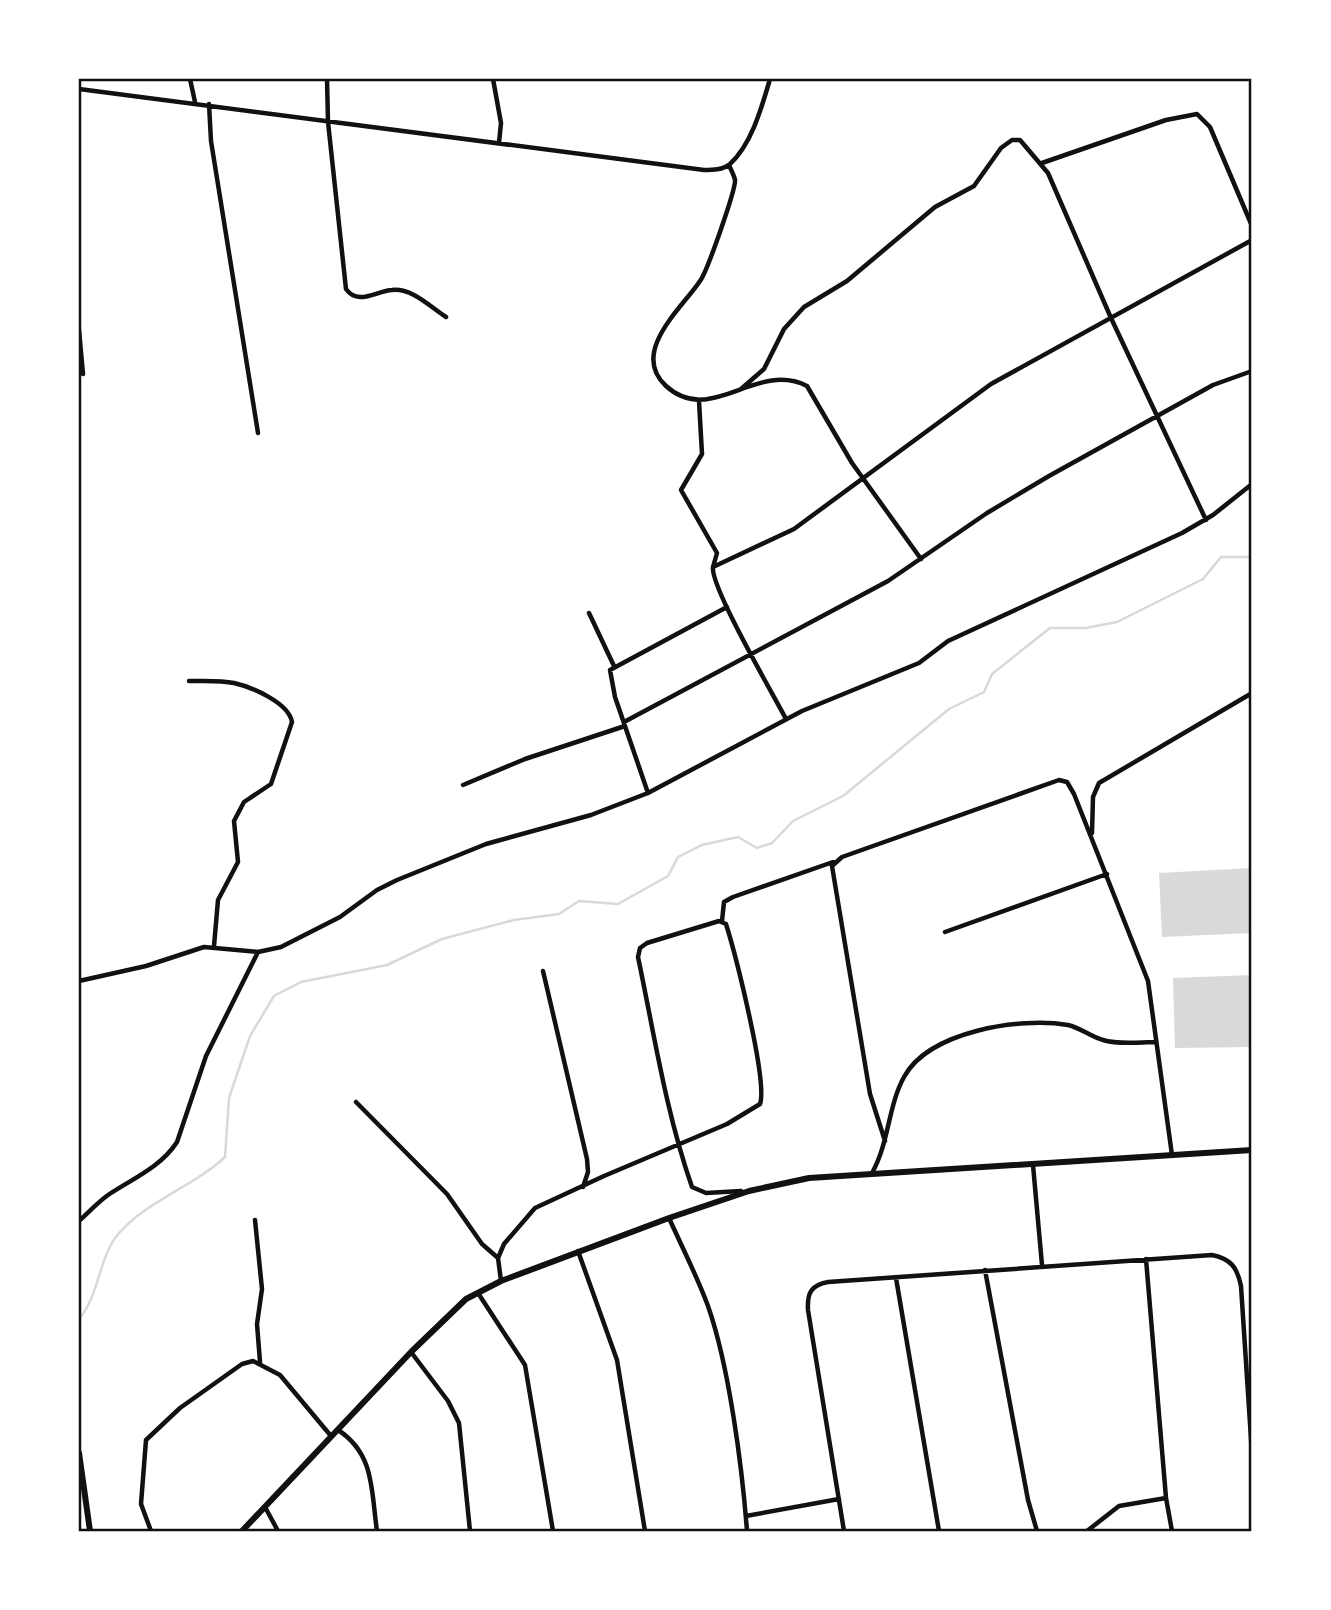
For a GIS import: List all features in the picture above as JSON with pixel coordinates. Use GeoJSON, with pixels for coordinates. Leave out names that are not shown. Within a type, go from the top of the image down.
{"type":"FeatureCollection","features":[{"type":"Feature","properties":{"kind":"street"},"geometry":{"type":"LineString","coordinates":[[190,79],[195,102]]}},
{"type":"Feature","properties":{"kind":"street"},"geometry":{"type":"LineString","coordinates":[[327,79],[328,122],[348,292],[360,297],[401,290],[419,298],[446,317]]}},
{"type":"Feature","properties":{"kind":"street"},"geometry":{"type":"LineString","coordinates":[[494,79],[501,123],[499,144]]}},
{"type":"Feature","properties":{"kind":"street"},"geometry":{"type":"LineString","coordinates":[[770,79],[756,119],[729,165],[735,186],[704,274],[671,316],[654,356],[658,376],[677,394],[699,401],[741,389],[763,379],[780,377],[807,386],[863,479],[921,559]]}},
{"type":"Feature","properties":{"kind":"street"},"geometry":{"type":"LineString","coordinates":[[79,89],[704,170],[729,165]]}},
{"type":"Feature","properties":{"kind":"street"},"geometry":{"type":"LineString","coordinates":[[209,104],[211,141],[258,433]]}},
{"type":"Feature","properties":{"kind":"street"},"geometry":{"type":"LineString","coordinates":[[1042,163],[1185,114],[1200,115],[1210,127],[1252,226]]}},
{"type":"Feature","properties":{"kind":"street"},"geometry":{"type":"LineString","coordinates":[[741,389],[764,369],[796,314],[847,281],[935,206],[974,186],[1006,144],[1020,140],[1042,163],[1206,520]]}},
{"type":"Feature","properties":{"kind":"street"},"geometry":{"type":"LineString","coordinates":[[713,567],[794,529],[991,384],[1252,240]]}},
{"type":"Feature","properties":{"kind":"street"},"geometry":{"type":"LineString","coordinates":[[79,330],[83,374]]}},
{"type":"Feature","properties":{"kind":"street"},"geometry":{"type":"LineString","coordinates":[[463,785],[525,759],[625,724],[888,581],[1029,487],[1160,417],[1213,385],[1252,370]]}},
{"type":"Feature","properties":{"kind":"street"},"geometry":{"type":"LineString","coordinates":[[699,401],[702,453],[681,489],[717,553],[713,574],[727,607],[786,719]]}},
{"type":"Feature","properties":{"kind":"street"},"geometry":{"type":"LineString","coordinates":[[79,981],[214,946],[258,952],[281,947],[321,927],[397,880],[486,844],[591,815],[648,793],[786,719],[900,672],[948,641],[1206,520],[1252,484]]}},
{"type":"Feature","properties":{"kind":"street"},"geometry":{"type":"LineString","coordinates":[[648,793],[609,675],[614,666],[727,607]]}},
{"type":"Feature","properties":{"kind":"street"},"geometry":{"type":"LineString","coordinates":[[589,613],[614,666]]}},
{"type":"Feature","properties":{"kind":"street"},"geometry":{"type":"LineString","coordinates":[[189,681],[234,683],[268,698],[289,713],[292,722],[271,784],[244,802],[234,821],[238,862],[218,900],[214,946]]}},
{"type":"Feature","properties":{"kind":"street"},"geometry":{"type":"LineString","coordinates":[[1092,837],[1093,797],[1099,783],[1252,692]]}},
{"type":"Feature","properties":{"kind":"street"},"geometry":{"type":"LineString","coordinates":[[501,1281],[498,1258],[504,1244],[535,1208],[754,1110],[762,1099],[749,1019],[729,933],[722,921],[724,902],[1056,780],[1070,785],[1148,981],[1172,1156]]}},
{"type":"Feature","properties":{"kind":"street"},"geometry":{"type":"LineString","coordinates":[[834,862],[831,873],[870,1094],[886,1141]]}},
{"type":"Feature","properties":{"kind":"street"},"geometry":{"type":"LineString","coordinates":[[945,932],[1107,874]]}},
{"type":"Feature","properties":{"kind":"street"},"geometry":{"type":"LineString","coordinates":[[722,921],[647,943],[638,953],[680,1145],[695,1190],[716,1194],[749,1191]]}},
{"type":"Feature","properties":{"kind":"street"},"geometry":{"type":"LineString","coordinates":[[79,1221],[104,1198],[159,1163],[177,1142],[206,1056],[258,952]]}},
{"type":"Feature","properties":{"kind":"street"},"geometry":{"type":"LineString","coordinates":[[543,971],[586,1159],[588,1172],[583,1188]]}},
{"type":"Feature","properties":{"kind":"street"},"geometry":{"type":"LineString","coordinates":[[871,1174],[886,1141],[901,1082],[919,1057],[935,1045],[989,1027],[1004,1025],[1067,1025],[1107,1041],[1156,1042]]}},
{"type":"Feature","properties":{"kind":"street"},"geometry":{"type":"LineString","coordinates":[[356,1102],[447,1194],[482,1244],[498,1258]]}},
{"type":"Feature","properties":{"kind":"street"},"geometry":{"type":"LineString","coordinates":[[242,1531],[455,1308],[501,1281],[669,1217],[749,1191],[810,1178],[1252,1150]]}},
{"type":"Feature","properties":{"kind":"street"},"geometry":{"type":"LineString","coordinates":[[1033,1165],[1042,1265]]}},
{"type":"Feature","properties":{"kind":"street"},"geometry":{"type":"LineString","coordinates":[[669,1217],[708,1307],[718,1345],[747,1531]]}},
{"type":"Feature","properties":{"kind":"street"},"geometry":{"type":"LineString","coordinates":[[255,1220],[262,1289],[257,1325],[260,1362]]}},
{"type":"Feature","properties":{"kind":"street"},"geometry":{"type":"LineString","coordinates":[[579,1251],[617,1360],[645,1531]]}},
{"type":"Feature","properties":{"kind":"street"},"geometry":{"type":"LineString","coordinates":[[844,1531],[807,1301],[815,1285],[1042,1265],[1212,1255],[1226,1258],[1234,1265],[1241,1286],[1252,1454]]}},
{"type":"Feature","properties":{"kind":"street"},"geometry":{"type":"LineString","coordinates":[[1146,1259],[1166,1497],[1172,1531]]}},
{"type":"Feature","properties":{"kind":"street"},"geometry":{"type":"LineString","coordinates":[[985,1270],[1029,1508],[1037,1531]]}},
{"type":"Feature","properties":{"kind":"street"},"geometry":{"type":"LineString","coordinates":[[896,1278],[939,1531]]}},
{"type":"Feature","properties":{"kind":"street"},"geometry":{"type":"LineString","coordinates":[[477,1293],[525,1365],[553,1531]]}},
{"type":"Feature","properties":{"kind":"street"},"geometry":{"type":"LineString","coordinates":[[411,1352],[448,1401],[459,1423],[470,1531]]}},
{"type":"Feature","properties":{"kind":"street"},"geometry":{"type":"LineString","coordinates":[[151,1531],[142,1504],[146,1440],[180,1408],[242,1364],[260,1362],[280,1375],[331,1436]]}},
{"type":"Feature","properties":{"kind":"street"},"geometry":{"type":"LineString","coordinates":[[337,1430],[351,1439],[365,1457],[377,1531]]}},
{"type":"Feature","properties":{"kind":"street"},"geometry":{"type":"LineString","coordinates":[[79,1453],[90,1531]]}},
{"type":"Feature","properties":{"kind":"street"},"geometry":{"type":"LineString","coordinates":[[1087,1531],[1114,1508],[1166,1497]]}},
{"type":"Feature","properties":{"kind":"street"},"geometry":{"type":"LineString","coordinates":[[746,1516],[839,1499]]}},
{"type":"Feature","properties":{"kind":"street"},"geometry":{"type":"LineString","coordinates":[[264,1506],[278,1531]]}},
{"type":"Feature","properties":{"kind":"shaded area"},"geometry":{"type":"Polygon","coordinates":[[[1252,868],[1252,933],[1162,937],[1159,873],[1252,868]]]}},
{"type":"Feature","properties":{"kind":"shaded area"},"geometry":{"type":"Polygon","coordinates":[[[1252,975],[1252,1047],[1175,1048],[1173,978],[1252,975]]]}},
{"type":"Feature","properties":{"kind":"waterway"},"geometry":{"type":"LineString","coordinates":[[79,1319],[91,1299],[107,1252],[120,1232],[144,1211],[225,1157],[229,1098],[250,1036],[274,996],[301,982],[387,965],[442,939],[514,920],[559,914],[579,901],[618,904],[668,876],[678,857],[702,845],[738,837],[757,848],[772,843],[793,821],[843,796],[949,709],[984,692],[992,674],[1050,628],[1086,628],[1117,622],[1203,579],[1221,557],[1252,557]]}}]}
